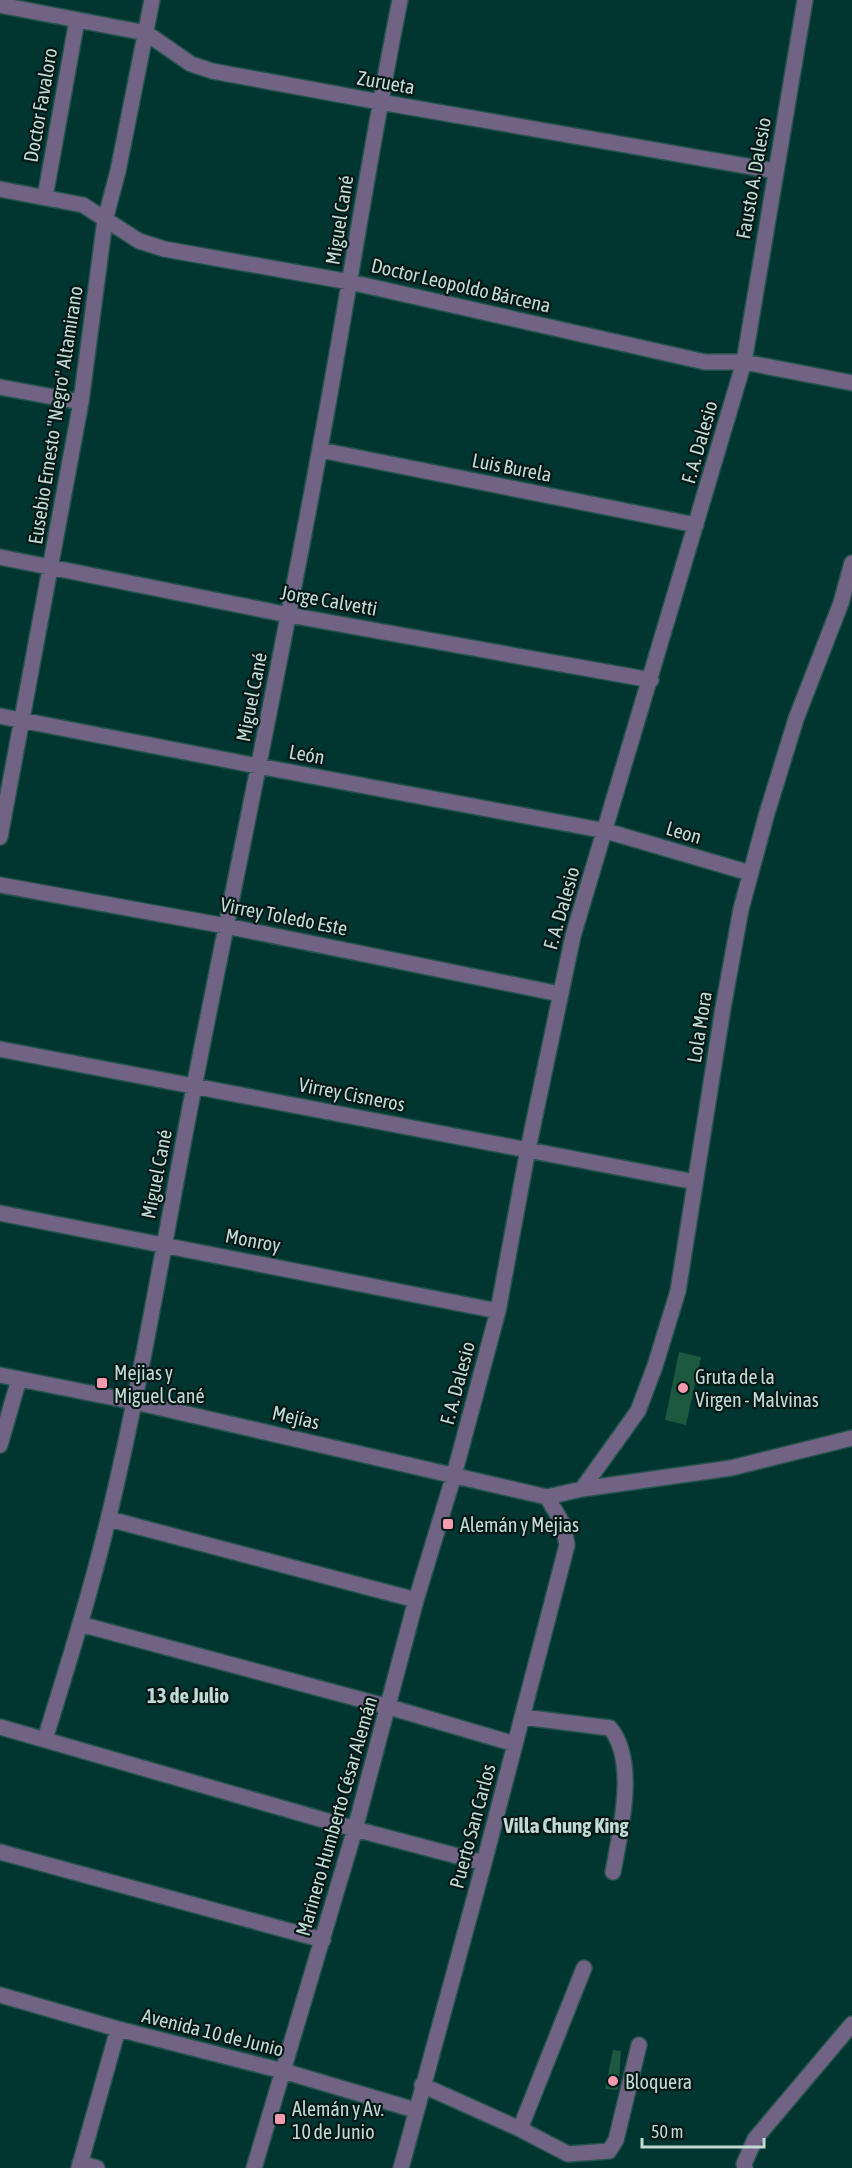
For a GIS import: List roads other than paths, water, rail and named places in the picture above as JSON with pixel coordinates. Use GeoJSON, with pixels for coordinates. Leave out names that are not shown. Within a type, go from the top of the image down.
{"type":"FeatureCollection","features":[{"type":"Feature","properties":{"kind":"street","name":"Eusebio Ernesto \"Negro\" Altamirano"},"geometry":{"type":"LineString","coordinates":[[0,837],[81,402],[105,220],[118,171],[152,0]]}},
{"type":"Feature","properties":{"kind":"street","name":"Miguel Cané"},"geometry":{"type":"LineString","coordinates":[[45,1739],[109,1519],[135,1402],[226,926],[289,615],[400,0]]}},
{"type":"Feature","properties":{"kind":"street","name":"Fausto A. Dalesio"},"geometry":{"type":"LineString","coordinates":[[744,362],[805,0]]}},
{"type":"Feature","properties":{"kind":"street","name":"Zurueta"},"geometry":{"type":"LineString","coordinates":[[0,5],[146,33],[191,63],[212,71],[775,171]]}},
{"type":"Feature","properties":{"kind":"street","name":"Doctor Favaloro"},"geometry":{"type":"LineString","coordinates":[[45,197],[77,20]]}},
{"type":"Feature","properties":{"kind":"street","name":"Doctor Leopoldo Bárcena"},"geometry":{"type":"LineString","coordinates":[[0,189],[83,205],[139,241],[164,249],[350,282],[705,362],[744,362],[852,383]]}},
{"type":"Feature","properties":{"kind":"street","name":"F. A. Dalesio"},"geometry":{"type":"LineString","coordinates":[[454,1475],[498,1311],[528,1149],[573,936],[744,362]]}},
{"type":"Feature","properties":{"kind":"street"},"geometry":{"type":"LineString","coordinates":[[0,387],[81,402]]}},
{"type":"Feature","properties":{"kind":"street","name":"Luis Burela"},"geometry":{"type":"LineString","coordinates":[[320,450],[696,525]]}},
{"type":"Feature","properties":{"kind":"street","name":"Jorge Calvetti"},"geometry":{"type":"LineString","coordinates":[[0,557],[289,615],[651,680]]}},
{"type":"Feature","properties":{"kind":"street","name":"Lola Mora"},"geometry":{"type":"LineString","coordinates":[[582,1489],[638,1411],[652,1375],[678,1291],[741,909],[796,719],[841,603],[852,563]]}},
{"type":"Feature","properties":{"kind":"street","name":"León"},"geometry":{"type":"LineString","coordinates":[[0,716],[606,831]]}},
{"type":"Feature","properties":{"kind":"street","name":"Leon"},"geometry":{"type":"LineString","coordinates":[[606,831],[750,873]]}},
{"type":"Feature","properties":{"kind":"street","name":"Virrey Toledo Este"},"geometry":{"type":"LineString","coordinates":[[0,885],[226,926],[560,994]]}},
{"type":"Feature","properties":{"kind":"street","name":"Virrey Cisneros"},"geometry":{"type":"LineString","coordinates":[[0,1049],[695,1182]]}},
{"type":"Feature","properties":{"kind":"street","name":"Monroy"},"geometry":{"type":"LineString","coordinates":[[0,1213],[498,1311]]}},
{"type":"Feature","properties":{"kind":"street","name":"Mejías"},"geometry":{"type":"LineString","coordinates":[[0,1375],[135,1402],[547,1497],[582,1489],[731,1468],[852,1438]]}},
{"type":"Feature","properties":{"kind":"street"},"geometry":{"type":"LineString","coordinates":[[0,1445],[19,1379]]}},
{"type":"Feature","properties":{"kind":"street","name":"Marinero Humberto César Alemán"},"geometry":{"type":"LineString","coordinates":[[254,2168],[323,1940],[389,1707],[416,1600],[454,1475]]}},
{"type":"Feature","properties":{"kind":"street","name":"Puerto San Carlos"},"geometry":{"type":"LineString","coordinates":[[400,2168],[484,1863],[567,1545],[563,1524],[547,1497]]}},
{"type":"Feature","properties":{"kind":"street"},"geometry":{"type":"LineString","coordinates":[[109,1519],[416,1600]]}},
{"type":"Feature","properties":{"kind":"street"},"geometry":{"type":"LineString","coordinates":[[80,1624],[389,1707],[515,1744]]}},
{"type":"Feature","properties":{"kind":"street"},"geometry":{"type":"LineString","coordinates":[[523,1717],[609,1728],[618,1737],[626,1795],[613,1872]]}},
{"type":"Feature","properties":{"kind":"street"},"geometry":{"type":"LineString","coordinates":[[0,1727],[355,1829],[484,1863]]}},
{"type":"Feature","properties":{"kind":"street"},"geometry":{"type":"LineString","coordinates":[[0,1852],[323,1940]]}},
{"type":"Feature","properties":{"kind":"street"},"geometry":{"type":"LineString","coordinates":[[520,2129],[585,1968]]}},
{"type":"Feature","properties":{"kind":"street","name":"Avenida 10 de Junio"},"geometry":{"type":"LineString","coordinates":[[0,1995],[118,2029],[283,2071],[416,2110]]}},
{"type":"Feature","properties":{"kind":"street"},"geometry":{"type":"LineString","coordinates":[[745,2168],[744,2164],[755,2139],[852,2024]]}},
{"type":"Feature","properties":{"kind":"street"},"geometry":{"type":"LineString","coordinates":[[97,2168],[80,2166],[118,2029]]}},
{"type":"Feature","properties":{"kind":"street"},"geometry":{"type":"LineString","coordinates":[[422,2085],[520,2129],[568,2154],[609,2151],[616,2140],[639,2045]]}},
{"type":"Feature","properties":{"kind":"place","name":"Mejias y Miguel Cané"},"geometry":{"type":"Point","coordinates":[102,1383]}},
{"type":"Feature","properties":{"kind":"place","name":"Gruta de la Virgen - Malvinas"},"geometry":{"type":"Point","coordinates":[683,1388]}},
{"type":"Feature","properties":{"kind":"place","name":"Alemán y Mejias"},"geometry":{"type":"Point","coordinates":[448,1524]}},
{"type":"Feature","properties":{"kind":"place","name":"Bloquera"},"geometry":{"type":"Point","coordinates":[613,2081]}},
{"type":"Feature","properties":{"kind":"place","name":"Alemán y Av. 10 de Junio"},"geometry":{"type":"Point","coordinates":[280,2119]}},
{"type":"Feature","properties":{"kind":"district","name":"13 de Julio"},"geometry":{"type":"Point","coordinates":[188,1695]}},
{"type":"Feature","properties":{"kind":"district","name":"Villa Chung King"},"geometry":{"type":"Point","coordinates":[566,1825]}}]}
